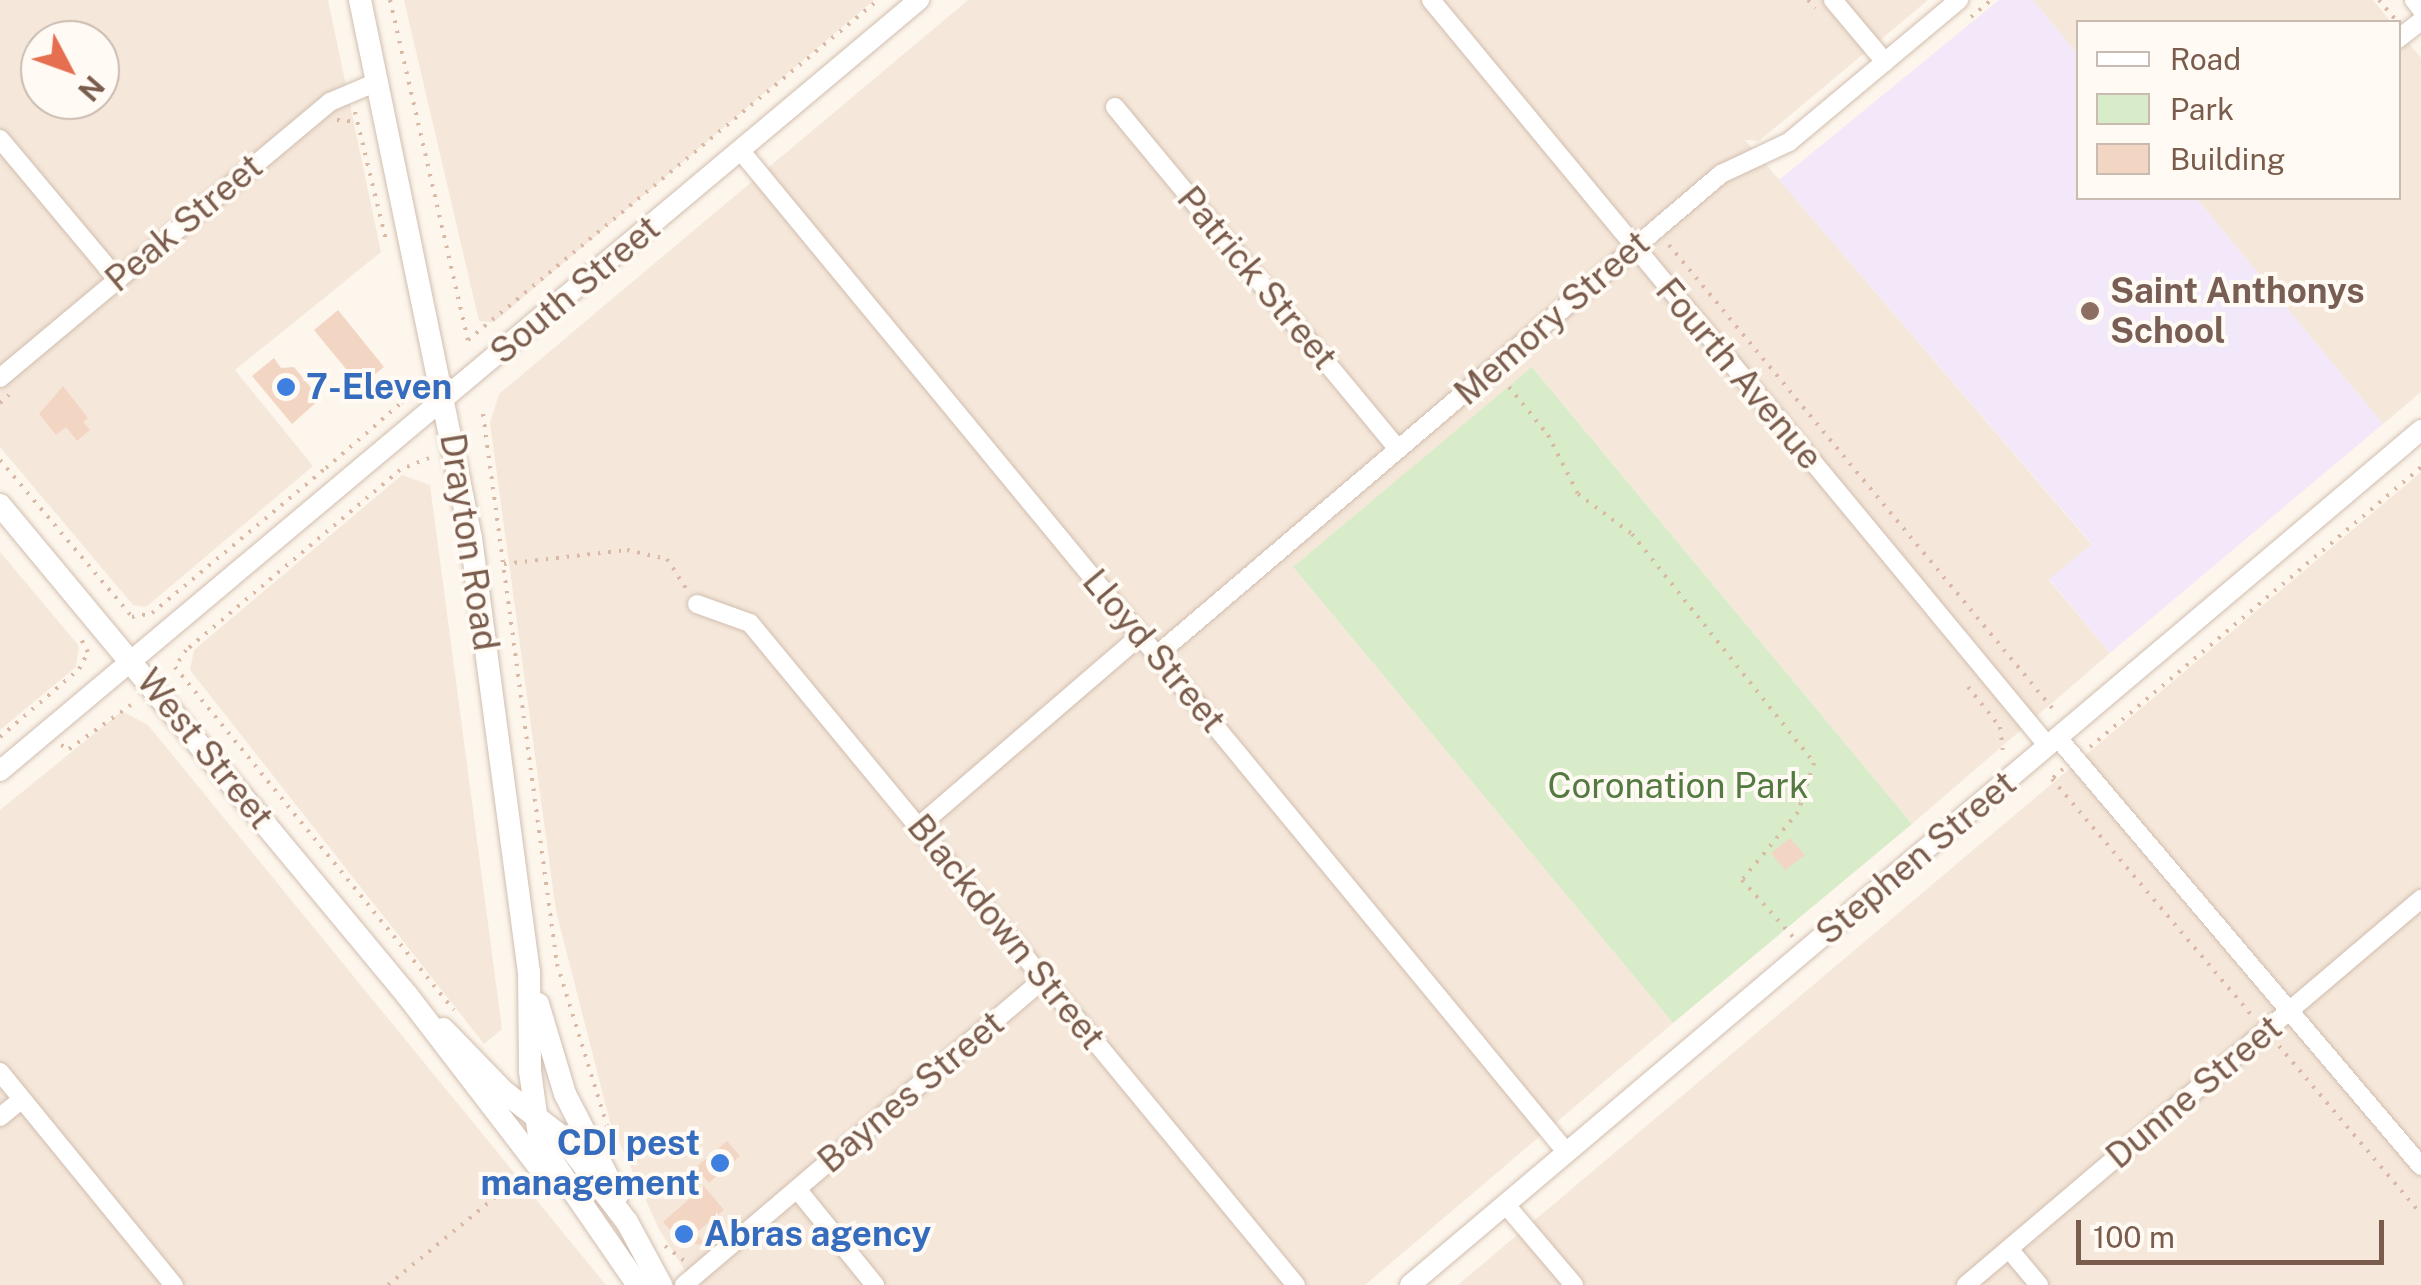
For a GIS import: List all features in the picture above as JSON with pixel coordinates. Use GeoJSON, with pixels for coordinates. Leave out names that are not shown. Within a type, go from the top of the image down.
{"type":"FeatureCollection","features":[{"type":"Feature","properties":{"kind":"main road","name":"Drayton Road"},"geometry":{"type":"LineString","coordinates":[[360,0],[446,400],[471,538],[529,972]]}},
{"type":"Feature","properties":{"kind":"main road","name":"West Street"},"geometry":{"type":"LineString","coordinates":[[0,505],[408,996]]}},
{"type":"Feature","properties":{"kind":"main road"},"geometry":{"type":"LineString","coordinates":[[529,972],[536,1116],[549,1162],[638,1285]]}},
{"type":"Feature","properties":{"kind":"main road"},"geometry":{"type":"LineString","coordinates":[[529,972],[565,1094],[608,1172],[627,1222]]}},
{"type":"Feature","properties":{"kind":"main road"},"geometry":{"type":"LineString","coordinates":[[408,996],[562,1138],[627,1222],[648,1259],[676,1284]]}},
{"type":"Feature","properties":{"kind":"main road"},"geometry":{"type":"LineString","coordinates":[[408,996],[472,1087],[638,1285]]}},
{"type":"Feature","properties":{"kind":"street","name":"South Street"},"geometry":{"type":"LineString","coordinates":[[0,771],[919,0]]}},
{"type":"Feature","properties":{"kind":"street","name":"Fourth Avenue"},"geometry":{"type":"LineString","coordinates":[[1431,0],[1634,247],[2053,742],[2076,759],[2421,1166]]}},
{"type":"Feature","properties":{"kind":"street"},"geometry":{"type":"LineString","coordinates":[[1834,0],[1885,62]]}},
{"type":"Feature","properties":{"kind":"street","name":"Memory Street"},"geometry":{"type":"LineString","coordinates":[[1158,654],[1721,174],[1789,142],[1959,0]]}},
{"type":"Feature","properties":{"kind":"street"},"geometry":{"type":"LineString","coordinates":[[2414,0],[2421,9]]}},
{"type":"Feature","properties":{"kind":"street"},"geometry":{"type":"LineString","coordinates":[[2401,37],[2421,20]]}},
{"type":"Feature","properties":{"kind":"street","name":"Peak Street"},"geometry":{"type":"LineString","coordinates":[[0,378],[330,102],[377,82]]}},
{"type":"Feature","properties":{"kind":"street","name":"Patrick Street"},"geometry":{"type":"LineString","coordinates":[[1115,107],[1398,449]]}},
{"type":"Feature","properties":{"kind":"street"},"geometry":{"type":"LineString","coordinates":[[0,138],[118,279]]}},
{"type":"Feature","properties":{"kind":"street","name":"Lloyd Street"},"geometry":{"type":"LineString","coordinates":[[740,150],[1567,1153]]}},
{"type":"Feature","properties":{"kind":"street","name":"Stephen Street"},"geometry":{"type":"LineString","coordinates":[[1410,1285],[2421,430]]}},
{"type":"Feature","properties":{"kind":"street","name":"Blackdown Street"},"geometry":{"type":"LineString","coordinates":[[697,604],[750,624],[1296,1285]]}},
{"type":"Feature","properties":{"kind":"street"},"geometry":{"type":"LineString","coordinates":[[919,826],[1141,634]]}},
{"type":"Feature","properties":{"kind":"street","name":"Dunne Street"},"geometry":{"type":"LineString","coordinates":[[1966,1285],[2421,899]]}},
{"type":"Feature","properties":{"kind":"street","name":"Baynes Street"},"geometry":{"type":"LineString","coordinates":[[676,1284],[797,1189],[1044,979]]}},
{"type":"Feature","properties":{"kind":"street"},"geometry":{"type":"LineString","coordinates":[[0,1072],[174,1285]]}},
{"type":"Feature","properties":{"kind":"street"},"geometry":{"type":"LineString","coordinates":[[0,1117],[22,1100]]}},
{"type":"Feature","properties":{"kind":"street"},"geometry":{"type":"LineString","coordinates":[[797,1189],[875,1285]]}},
{"type":"Feature","properties":{"kind":"street"},"geometry":{"type":"LineString","coordinates":[[1506,1205],[1574,1285]]}},
{"type":"Feature","properties":{"kind":"street"},"geometry":{"type":"LineString","coordinates":[[2009,1249],[2039,1285]]}},
{"type":"Feature","properties":{"kind":"path"},"geometry":{"type":"LineString","coordinates":[[390,0],[468,340],[878,0]]}},
{"type":"Feature","properties":{"kind":"path"},"geometry":{"type":"LineString","coordinates":[[2379,0],[2396,20]]}},
{"type":"Feature","properties":{"kind":"path"},"geometry":{"type":"LineString","coordinates":[[351,93],[387,246]]}},
{"type":"Feature","properties":{"kind":"path"},"geometry":{"type":"LineString","coordinates":[[1669,244],[2052,708]]}},
{"type":"Feature","properties":{"kind":"path"},"geometry":{"type":"LineString","coordinates":[[0,460],[132,617],[152,613],[401,403],[414,387],[410,358]]}},
{"type":"Feature","properties":{"kind":"path"},"geometry":{"type":"LineString","coordinates":[[1509,387],[1548,435],[1578,494],[1632,534],[1814,763],[1798,812],[1742,880],[1806,952]]}},
{"type":"Feature","properties":{"kind":"path"},"geometry":{"type":"LineString","coordinates":[[484,414],[557,964],[584,1062]]}},
{"type":"Feature","properties":{"kind":"path"},"geometry":{"type":"LineString","coordinates":[[429,458],[400,470],[186,650],[175,667],[464,1022]]}},
{"type":"Feature","properties":{"kind":"path"},"geometry":{"type":"LineString","coordinates":[[2421,468],[2052,779],[2421,1214]]}},
{"type":"Feature","properties":{"kind":"path"},"geometry":{"type":"LineString","coordinates":[[504,564],[628,550],[668,559],[697,604]]}},
{"type":"Feature","properties":{"kind":"path"},"geometry":{"type":"LineString","coordinates":[[0,736],[80,669],[88,652]]}},
{"type":"Feature","properties":{"kind":"path"},"geometry":{"type":"LineString","coordinates":[[1968,687],[2000,726],[2003,750]]}},
{"type":"Feature","properties":{"kind":"path"},"geometry":{"type":"LineString","coordinates":[[69,749],[131,706]]}},
{"type":"Feature","properties":{"kind":"path"},"geometry":{"type":"LineString","coordinates":[[388,1285],[522,1176]]}},
{"type":"Feature","properties":{"kind":"shaded area"},"geometry":{"type":"Polygon","coordinates":[[[0,0],[328,0],[381,252],[235,370],[313,466],[146,607],[133,605],[0,447],[0,0]]]}},
{"type":"Feature","properties":{"kind":"shaded area"},"geometry":{"type":"Polygon","coordinates":[[[404,0],[874,0],[494,322],[479,321],[404,0]]]}},
{"type":"Feature","properties":{"kind":"shaded area"},"geometry":{"type":"Polygon","coordinates":[[[968,0],[1928,0],[1759,141],[1745,140],[2092,545],[2049,580],[2110,653],[1912,824],[1533,368],[1293,567],[1673,1023],[1365,1285],[694,1285],[659,1229],[610,1122],[556,911],[490,423],[499,394],[968,0]]]}},
{"type":"Feature","properties":{"kind":"shaded area","name":"Saint Anthonys School"},"geometry":{"type":"Polygon","coordinates":[[[1999,0],[2033,0],[2076,53],[2076,200],[2198,200],[2383,424],[2110,653],[2049,579],[2092,544],[1779,180],[1999,0]]]}},
{"type":"Feature","properties":{"kind":"shaded area"},"geometry":{"type":"Polygon","coordinates":[[[2033,0],[2373,0],[2389,20],[2076,20],[2076,53],[2033,0]]]}},
{"type":"Feature","properties":{"kind":"shaded area"},"geometry":{"type":"Polygon","coordinates":[[[2401,33],[2421,58],[2421,392],[2383,424],[2198,200],[2401,200],[2401,33]]]}},
{"type":"Feature","properties":{"kind":"shaded area"},"geometry":{"type":"Polygon","coordinates":[[[2421,472],[2421,1285],[1458,1285],[2421,472]]]}},
{"type":"Feature","properties":{"kind":"shaded area"},"geometry":{"type":"Polygon","coordinates":[[[402,475],[430,485],[502,1029],[484,1044],[190,670],[194,650],[402,475]]]}},
{"type":"Feature","properties":{"kind":"shaded area"},"geometry":{"type":"Polygon","coordinates":[[[0,552],[79,646],[76,667],[0,730],[0,552]]]}},
{"type":"Feature","properties":{"kind":"shaded area"},"geometry":{"type":"Polygon","coordinates":[[[122,711],[148,725],[606,1285],[0,1285],[0,810],[122,711]]]}},
{"type":"Feature","properties":{"kind":"green space","name":"Coronation Park"},"geometry":{"type":"Polygon","coordinates":[[[1532,367],[1912,824],[1673,1023],[1293,567],[1532,367]]]}},
{"type":"Feature","properties":{"kind":"building"},"geometry":{"type":"Polygon","coordinates":[[[338,310],[384,367],[360,386],[314,330],[338,310]]]}},
{"type":"Feature","properties":{"kind":"building","name":"7-Eleven"},"geometry":{"type":"Polygon","coordinates":[[[274,358],[281,368],[294,367],[320,399],[292,424],[252,376],[274,358]]]}},
{"type":"Feature","properties":{"kind":"building"},"geometry":{"type":"Polygon","coordinates":[[[63,386],[88,418],[83,422],[90,430],[77,441],[66,427],[56,435],[39,414],[63,386]]]}},
{"type":"Feature","properties":{"kind":"building"},"geometry":{"type":"Polygon","coordinates":[[[1790,838],[1805,855],[1785,870],[1771,853],[1790,838]]]}},
{"type":"Feature","properties":{"kind":"building"},"geometry":{"type":"Polygon","coordinates":[[[727,1141],[740,1156],[709,1183],[695,1168],[727,1141]]]}},
{"type":"Feature","properties":{"kind":"building"},"geometry":{"type":"Polygon","coordinates":[[[704,1186],[724,1210],[696,1233],[706,1245],[682,1243],[663,1222],[704,1186]]]}},
{"type":"Feature","properties":{"kind":"place","name":"Saint Anthonys School"},"geometry":{"type":"Point","coordinates":[2090,311]}},
{"type":"Feature","properties":{"kind":"place","name":"7-Eleven"},"geometry":{"type":"Point","coordinates":[286,387]}},
{"type":"Feature","properties":{"kind":"place","name":"CDI pest management"},"geometry":{"type":"Point","coordinates":[720,1163]}},
{"type":"Feature","properties":{"kind":"place","name":"Abras agency"},"geometry":{"type":"Point","coordinates":[684,1234]}}]}
